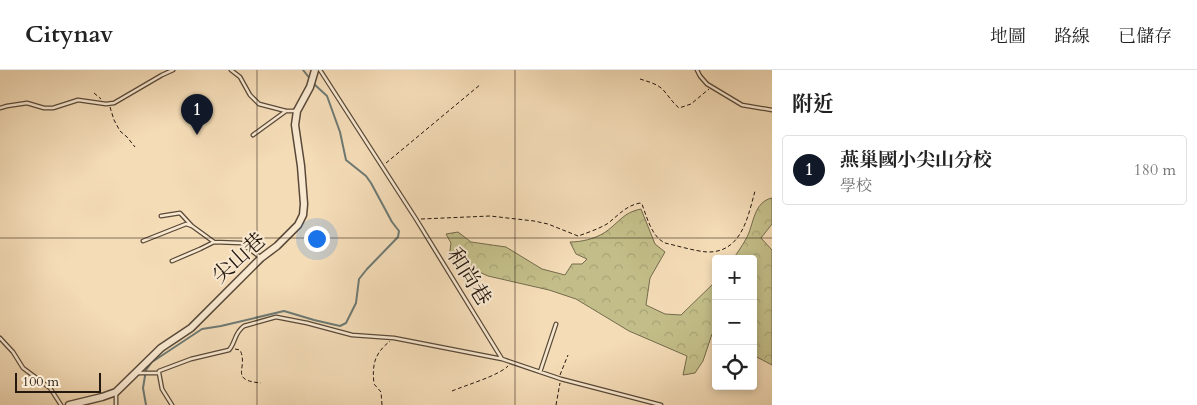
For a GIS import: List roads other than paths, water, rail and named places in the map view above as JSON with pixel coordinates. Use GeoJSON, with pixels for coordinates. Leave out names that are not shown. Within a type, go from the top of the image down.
{"type":"FeatureCollection","features":[{"type":"Feature","properties":{"kind":"street","name":"尖山巷"},"geometry":{"type":"LineString","coordinates":[[70,405],[116,392],[161,348],[191,328],[261,258],[277,246],[298,225],[303,215],[304,204],[295,125],[297,111],[311,86],[314,74]]}},
{"type":"Feature","properties":{"kind":"lane"},"geometry":{"type":"LineString","coordinates":[[0,108],[27,103],[44,108],[53,108],[78,100],[110,104],[174,70]]}},
{"type":"Feature","properties":{"kind":"lane"},"geometry":{"type":"LineString","coordinates":[[231,70],[243,81],[250,96],[259,104],[286,111],[297,111]]}},
{"type":"Feature","properties":{"kind":"lane","name":"和尚巷"},"geometry":{"type":"LineString","coordinates":[[320,70],[416,219],[502,360]]}},
{"type":"Feature","properties":{"kind":"lane"},"geometry":{"type":"LineString","coordinates":[[697,70],[700,76],[712,87],[742,105],[772,110]]}},
{"type":"Feature","properties":{"kind":"lane"},"geometry":{"type":"LineString","coordinates":[[253,135],[286,111]]}},
{"type":"Feature","properties":{"kind":"lane"},"geometry":{"type":"LineString","coordinates":[[161,216],[180,213],[192,226],[214,242]]}},
{"type":"Feature","properties":{"kind":"lane"},"geometry":{"type":"LineString","coordinates":[[144,241],[186,224],[192,226]]}},
{"type":"Feature","properties":{"kind":"lane"},"geometry":{"type":"LineString","coordinates":[[172,261],[214,242],[241,243],[261,258]]}},
{"type":"Feature","properties":{"kind":"lane"},"geometry":{"type":"LineString","coordinates":[[136,373],[159,373],[159,371],[191,360],[229,350],[232,348],[240,328],[276,317],[352,335],[394,338],[511,362],[560,379],[661,405]]}},
{"type":"Feature","properties":{"kind":"lane"},"geometry":{"type":"LineString","coordinates":[[540,372],[556,324]]}},
{"type":"Feature","properties":{"kind":"lane"},"geometry":{"type":"LineString","coordinates":[[0,338],[24,368],[50,388],[61,405]]}},
{"type":"Feature","properties":{"kind":"lane"},"geometry":{"type":"LineString","coordinates":[[159,373],[162,389],[172,405]]}},
{"type":"Feature","properties":{"kind":"lane"},"geometry":{"type":"LineString","coordinates":[[116,392],[116,405]]}},
{"type":"Feature","properties":{"kind":"waterway"},"geometry":{"type":"LineString","coordinates":[[303,70],[311,80]]}},
{"type":"Feature","properties":{"kind":"waterway"},"geometry":{"type":"LineString","coordinates":[[146,405],[143,388],[146,370],[152,362],[202,329],[284,311],[340,326],[346,323],[356,303],[359,279],[398,237],[399,231],[392,222],[371,183],[366,176],[346,160],[340,132],[327,96],[314,84]]}},
{"type":"Feature","properties":{"kind":"place","name":"燕巢國小尖山分校"},"geometry":{"type":"Point","coordinates":[197,135]}}]}
